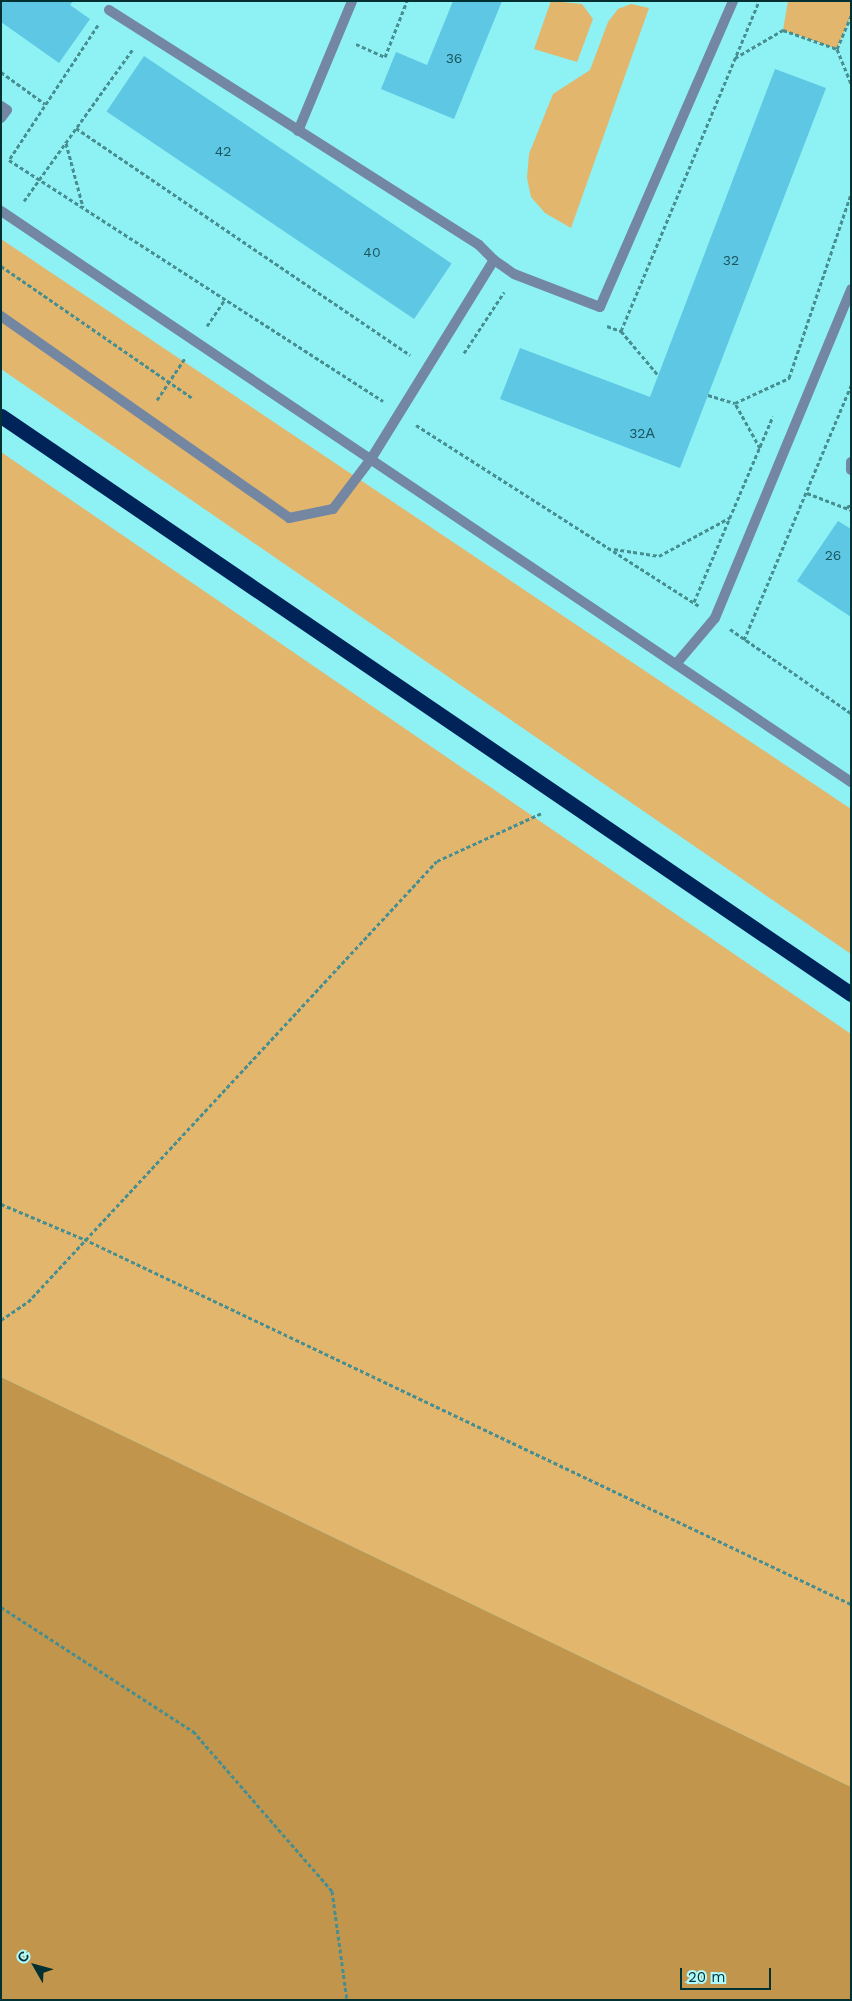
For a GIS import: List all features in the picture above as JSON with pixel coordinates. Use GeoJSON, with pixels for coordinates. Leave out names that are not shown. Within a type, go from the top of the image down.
{"type":"FeatureCollection","features":[{"type":"Feature","properties":{"kind":"highway"},"geometry":{"type":"LineString","coordinates":[[1,416],[851,994]]}},
{"type":"Feature","properties":{"kind":"lane"},"geometry":{"type":"LineString","coordinates":[[298,131],[352,1]]}},
{"type":"Feature","properties":{"kind":"lane"},"geometry":{"type":"LineString","coordinates":[[108,10],[480,245],[494,260],[514,274],[600,307],[733,1]]}},
{"type":"Feature","properties":{"kind":"lane"},"geometry":{"type":"LineString","coordinates":[[1,106],[7,110],[1,118]]}},
{"type":"Feature","properties":{"kind":"lane"},"geometry":{"type":"LineString","coordinates":[[1,211],[13,217],[851,782]]}},
{"type":"Feature","properties":{"kind":"lane"},"geometry":{"type":"LineString","coordinates":[[1,316],[289,518],[333,509],[371,459],[494,260]]}},
{"type":"Feature","properties":{"kind":"lane"},"geometry":{"type":"LineString","coordinates":[[676,664],[715,618],[848,301],[851,289]]}},
{"type":"Feature","properties":{"kind":"lane"},"geometry":{"type":"LineString","coordinates":[[851,462],[851,470]]}},
{"type":"Feature","properties":{"kind":"path"},"geometry":{"type":"LineString","coordinates":[[338,36],[385,57],[407,1]]}},
{"type":"Feature","properties":{"kind":"path"},"geometry":{"type":"LineString","coordinates":[[621,331],[759,1]]}},
{"type":"Feature","properties":{"kind":"path"},"geometry":{"type":"LineString","coordinates":[[108,10],[9,160],[398,414],[694,602],[744,640],[851,713]]}},
{"type":"Feature","properties":{"kind":"path"},"geometry":{"type":"LineString","coordinates":[[851,16],[837,49],[851,83]]}},
{"type":"Feature","properties":{"kind":"path"},"geometry":{"type":"LineString","coordinates":[[735,58],[783,30],[837,49]]}},
{"type":"Feature","properties":{"kind":"path"},"geometry":{"type":"LineString","coordinates":[[13,217],[144,33]]}},
{"type":"Feature","properties":{"kind":"path"},"geometry":{"type":"LineString","coordinates":[[1,72],[45,104]]}},
{"type":"Feature","properties":{"kind":"path"},"geometry":{"type":"LineString","coordinates":[[76,128],[411,356]]}},
{"type":"Feature","properties":{"kind":"path"},"geometry":{"type":"LineString","coordinates":[[66,142],[83,208]]}},
{"type":"Feature","properties":{"kind":"path"},"geometry":{"type":"LineString","coordinates":[[786,386],[851,194]]}},
{"type":"Feature","properties":{"kind":"path"},"geometry":{"type":"LineString","coordinates":[[1,266],[192,398]]}},
{"type":"Feature","properties":{"kind":"path"},"geometry":{"type":"LineString","coordinates":[[708,395],[735,403],[789,378]]}},
{"type":"Feature","properties":{"kind":"path"},"geometry":{"type":"LineString","coordinates":[[744,640],[808,493],[851,386]]}},
{"type":"Feature","properties":{"kind":"path"},"geometry":{"type":"LineString","coordinates":[[735,403],[760,448]]}},
{"type":"Feature","properties":{"kind":"path"},"geometry":{"type":"LineString","coordinates":[[694,602],[775,413]]}},
{"type":"Feature","properties":{"kind":"path"},"geometry":{"type":"LineString","coordinates":[[808,493],[849,509],[851,504]]}},
{"type":"Feature","properties":{"kind":"path"},"geometry":{"type":"LineString","coordinates":[[611,549],[660,556],[730,518]]}},
{"type":"Feature","properties":{"kind":"path"},"geometry":{"type":"LineString","coordinates":[[1,1320],[28,1302],[84,1239],[437,861],[567,801]]}},
{"type":"Feature","properties":{"kind":"path"},"geometry":{"type":"LineString","coordinates":[[1,1204],[84,1239],[851,1604]]}},
{"type":"Feature","properties":{"kind":"path"},"geometry":{"type":"LineString","coordinates":[[1,1607],[193,1731],[332,1891],[347,2000]]}},
{"type":"Feature","properties":{"kind":"shaded area"},"geometry":{"type":"Polygon","coordinates":[[[551,1],[582,4],[593,19],[577,62],[534,49],[551,1]]]}},
{"type":"Feature","properties":{"kind":"shaded area"},"geometry":{"type":"Polygon","coordinates":[[[788,1],[851,1],[851,16],[837,49],[783,30],[788,1]]]}},
{"type":"Feature","properties":{"kind":"shaded area"},"geometry":{"type":"Polygon","coordinates":[[[631,4],[649,8],[571,228],[545,213],[531,197],[527,178],[529,154],[553,94],[590,70],[608,22],[618,9],[631,4]]]}},
{"type":"Feature","properties":{"kind":"shaded area"},"geometry":{"type":"Polygon","coordinates":[[[1,239],[851,809],[851,954],[1,369],[1,239]]]}},
{"type":"Feature","properties":{"kind":"shaded area"},"geometry":{"type":"Polygon","coordinates":[[[1,452],[851,1034],[851,1787],[1,1377],[1,452]]]}},
{"type":"Feature","properties":{"kind":"shaded area"},"geometry":{"type":"Polygon","coordinates":[[[1,1377],[851,1787],[851,2000],[1,2000],[1,1377]]]}},
{"type":"Feature","properties":{"kind":"building"},"geometry":{"type":"Polygon","coordinates":[[[1,1],[73,1],[70,5],[90,19],[59,63],[1,22],[1,1]]]}},
{"type":"Feature","properties":{"kind":"building"},"geometry":{"type":"Polygon","coordinates":[[[453,1],[502,1],[454,119],[381,89],[396,52],[427,65],[453,1]]]}},
{"type":"Feature","properties":{"kind":"building"},"geometry":{"type":"Polygon","coordinates":[[[144,56],[452,263],[414,319],[107,112],[144,56]]]}},
{"type":"Feature","properties":{"kind":"building"},"geometry":{"type":"Polygon","coordinates":[[[775,69],[826,88],[680,468],[500,399],[520,348],[650,397],[775,69]]]}},
{"type":"Feature","properties":{"kind":"building"},"geometry":{"type":"Polygon","coordinates":[[[838,521],[851,529],[851,617],[797,581],[838,521]]]}}]}
